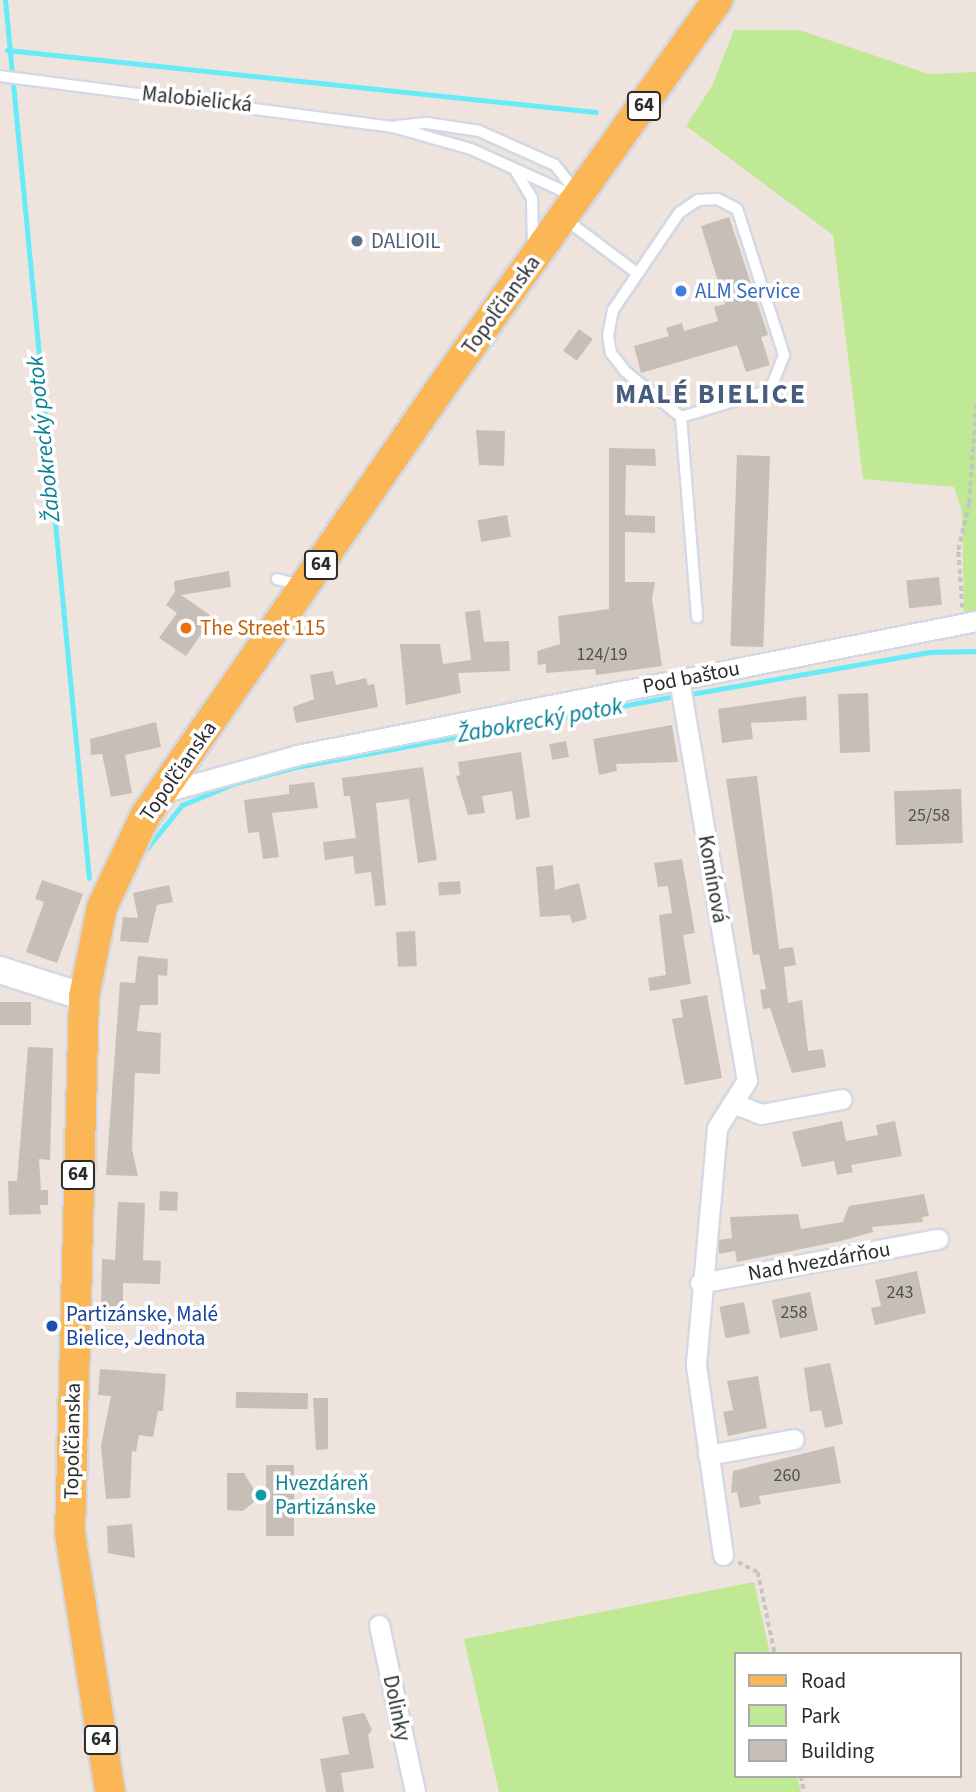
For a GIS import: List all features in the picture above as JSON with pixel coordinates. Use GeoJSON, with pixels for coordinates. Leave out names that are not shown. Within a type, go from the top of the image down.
{"type":"FeatureCollection","features":[{"type":"Feature","properties":{"kind":"main road","name":"Topoľčianska"},"geometry":{"type":"LineString","coordinates":[[110,1792],[70,1534],[84,997],[93,937],[110,884],[161,793],[718,0]]}},
{"type":"Feature","properties":{"kind":"street","name":"Pod baštou"},"geometry":{"type":"LineString","coordinates":[[161,793],[297,755],[970,623]]}},
{"type":"Feature","properties":{"kind":"street","name":"Komínová"},"geometry":{"type":"LineString","coordinates":[[679,679],[747,1080],[735,1104]]}},
{"type":"Feature","properties":{"kind":"street"},"geometry":{"type":"LineString","coordinates":[[0,970],[84,997]]}},
{"type":"Feature","properties":{"kind":"street"},"geometry":{"type":"LineString","coordinates":[[723,1555],[696,1366],[700,1283],[717,1128],[735,1104],[761,1114],[842,1099]]}},
{"type":"Feature","properties":{"kind":"street","name":"Nad hvezdárňou"},"geometry":{"type":"LineString","coordinates":[[700,1283],[938,1239]]}},
{"type":"Feature","properties":{"kind":"street"},"geometry":{"type":"LineString","coordinates":[[708,1455],[794,1439]]}},
{"type":"Feature","properties":{"kind":"street","name":"Dolinky"},"geometry":{"type":"LineString","coordinates":[[379,1625],[415,1792]]}},
{"type":"Feature","properties":{"kind":"lane","name":"Malobielická"},"geometry":{"type":"LineString","coordinates":[[0,76],[276,107],[393,127],[471,149],[514,170],[573,209]]}},
{"type":"Feature","properties":{"kind":"lane","name":"Malobielická"},"geometry":{"type":"LineString","coordinates":[[393,127],[427,122],[479,131],[555,165],[573,209]]}},
{"type":"Feature","properties":{"kind":"lane"},"geometry":{"type":"LineString","coordinates":[[514,170],[532,198],[532,263]]}},
{"type":"Feature","properties":{"kind":"lane"},"geometry":{"type":"LineString","coordinates":[[681,417],[770,390],[780,376],[784,355],[737,209],[717,199],[698,200],[679,213],[613,310],[611,353],[626,372],[681,417],[697,617]]}},
{"type":"Feature","properties":{"kind":"lane"},"geometry":{"type":"LineString","coordinates":[[573,209],[638,274]]}},
{"type":"Feature","properties":{"kind":"lane"},"geometry":{"type":"LineString","coordinates":[[277,579],[306,589]]}},
{"type":"Feature","properties":{"kind":"path"},"geometry":{"type":"LineString","coordinates":[[970,623],[958,550],[969,503],[976,403]]}},
{"type":"Feature","properties":{"kind":"path"},"geometry":{"type":"LineString","coordinates":[[723,1555],[758,1572],[775,1652]]}},
{"type":"Feature","properties":{"kind":"green space"},"geometry":{"type":"Polygon","coordinates":[[[734,30],[799,30],[929,74],[976,72],[976,610],[964,614],[962,511],[954,487],[863,479],[833,235],[686,126],[713,84],[734,30]]]}},
{"type":"Feature","properties":{"kind":"green space"},"geometry":{"type":"Polygon","coordinates":[[[754,1582],[770,1652],[734,1652],[734,1778],[798,1778],[801,1792],[499,1792],[464,1639],[754,1582]]]}},
{"type":"Feature","properties":{"kind":"building"},"geometry":{"type":"Polygon","coordinates":[[[729,217],[768,335],[761,337],[770,365],[746,372],[737,345],[641,373],[634,346],[669,336],[666,328],[682,323],[684,331],[718,321],[714,307],[725,304],[701,226],[729,217]]]}},
{"type":"Feature","properties":{"kind":"building"},"geometry":{"type":"Polygon","coordinates":[[[579,329],[593,339],[577,361],[563,351],[579,329]]]}},
{"type":"Feature","properties":{"kind":"building"},"geometry":{"type":"Polygon","coordinates":[[[476,430],[505,431],[504,466],[479,465],[476,430]]]}},
{"type":"Feature","properties":{"kind":"building"},"geometry":{"type":"Polygon","coordinates":[[[609,448],[655,449],[656,466],[626,465],[625,515],[655,516],[655,533],[625,532],[625,582],[655,582],[652,599],[662,666],[596,675],[595,669],[546,673],[546,664],[538,665],[537,651],[560,644],[558,616],[609,609],[609,448]]]}},
{"type":"Feature","properties":{"kind":"building"},"geometry":{"type":"Polygon","coordinates":[[[737,455],[770,456],[763,647],[730,646],[737,455]]]}},
{"type":"Feature","properties":{"kind":"building"},"geometry":{"type":"Polygon","coordinates":[[[507,515],[511,537],[481,542],[477,520],[507,515]]]}},
{"type":"Feature","properties":{"kind":"building","name":"The Street 115"},"geometry":{"type":"Polygon","coordinates":[[[229,571],[231,587],[181,595],[213,617],[186,656],[159,638],[177,613],[166,605],[175,592],[174,581],[229,571]]]}},
{"type":"Feature","properties":{"kind":"building"},"geometry":{"type":"Polygon","coordinates":[[[939,577],[942,605],[909,608],[906,580],[939,577]]]}},
{"type":"Feature","properties":{"kind":"building"},"geometry":{"type":"Polygon","coordinates":[[[480,610],[484,642],[509,641],[510,671],[458,673],[461,693],[406,705],[400,644],[440,644],[443,664],[471,660],[465,612],[480,610]]]}},
{"type":"Feature","properties":{"kind":"building"},"geometry":{"type":"Polygon","coordinates":[[[333,671],[336,685],[366,678],[368,685],[374,684],[378,707],[296,723],[293,707],[314,699],[310,675],[333,671]]]}},
{"type":"Feature","properties":{"kind":"building"},"geometry":{"type":"Polygon","coordinates":[[[868,693],[870,752],[840,753],[838,694],[868,693]]]}},
{"type":"Feature","properties":{"kind":"building"},"geometry":{"type":"Polygon","coordinates":[[[806,696],[807,720],[751,723],[753,739],[722,743],[718,709],[806,696]]]}},
{"type":"Feature","properties":{"kind":"building"},"geometry":{"type":"Polygon","coordinates":[[[156,722],[161,747],[125,755],[132,793],[111,797],[102,754],[91,755],[90,739],[156,722]]]}},
{"type":"Feature","properties":{"kind":"building"},"geometry":{"type":"Polygon","coordinates":[[[672,725],[678,762],[616,764],[617,771],[599,775],[593,739],[672,725]]]}},
{"type":"Feature","properties":{"kind":"building"},"geometry":{"type":"Polygon","coordinates":[[[566,741],[569,757],[552,760],[549,744],[566,741]]]}},
{"type":"Feature","properties":{"kind":"building"},"geometry":{"type":"Polygon","coordinates":[[[521,752],[530,817],[516,820],[512,791],[482,796],[485,813],[468,815],[456,776],[460,775],[458,762],[521,752]]]}},
{"type":"Feature","properties":{"kind":"building"},"geometry":{"type":"Polygon","coordinates":[[[423,767],[437,860],[418,863],[409,799],[376,803],[386,905],[375,906],[371,872],[355,874],[353,856],[325,860],[323,842],[356,838],[350,796],[344,796],[342,778],[423,767]]]}},
{"type":"Feature","properties":{"kind":"building"},"geometry":{"type":"Polygon","coordinates":[[[757,776],[779,949],[793,947],[796,965],[784,967],[788,1003],[802,1000],[808,1051],[823,1049],[826,1067],[792,1073],[770,1008],[763,1009],[760,990],[766,989],[759,954],[753,955],[726,779],[757,776]]]}},
{"type":"Feature","properties":{"kind":"building"},"geometry":{"type":"Polygon","coordinates":[[[314,782],[318,808],[272,813],[279,857],[263,859],[259,832],[248,833],[244,800],[289,794],[289,785],[314,782]]]}},
{"type":"Feature","properties":{"kind":"building"},"geometry":{"type":"Polygon","coordinates":[[[961,789],[963,843],[896,845],[894,791],[961,789]]]}},
{"type":"Feature","properties":{"kind":"building"},"geometry":{"type":"Polygon","coordinates":[[[682,859],[695,933],[683,935],[691,984],[650,991],[648,978],[666,975],[659,915],[672,913],[668,886],[658,887],[654,863],[682,859]]]}},
{"type":"Feature","properties":{"kind":"building"},"geometry":{"type":"Polygon","coordinates":[[[553,865],[555,890],[579,883],[587,919],[572,923],[570,915],[540,917],[536,867],[553,865]]]}},
{"type":"Feature","properties":{"kind":"building"},"geometry":{"type":"Polygon","coordinates":[[[42,880],[83,894],[57,963],[26,952],[44,902],[35,899],[42,880]]]}},
{"type":"Feature","properties":{"kind":"building"},"geometry":{"type":"Polygon","coordinates":[[[460,881],[461,894],[439,896],[438,883],[460,881]]]}},
{"type":"Feature","properties":{"kind":"building"},"geometry":{"type":"Polygon","coordinates":[[[169,885],[173,902],[157,905],[148,943],[120,941],[123,917],[138,918],[133,893],[169,885]]]}},
{"type":"Feature","properties":{"kind":"building"},"geometry":{"type":"Polygon","coordinates":[[[415,931],[417,966],[398,967],[396,932],[415,931]]]}},
{"type":"Feature","properties":{"kind":"building"},"geometry":{"type":"Polygon","coordinates":[[[138,956],[168,959],[167,976],[158,975],[158,1005],[140,1005],[137,1031],[161,1033],[160,1074],[135,1073],[132,1149],[138,1176],[106,1175],[120,982],[135,983],[138,956]]]}},
{"type":"Feature","properties":{"kind":"building"},"geometry":{"type":"Polygon","coordinates":[[[707,995],[722,1078],[685,1085],[672,1019],[683,1017],[680,1000],[707,995]]]}},
{"type":"Feature","properties":{"kind":"building"},"geometry":{"type":"Polygon","coordinates":[[[0,1002],[31,1002],[31,1025],[0,1025],[0,1002]]]}},
{"type":"Feature","properties":{"kind":"building"},"geometry":{"type":"Polygon","coordinates":[[[28,1047],[53,1048],[50,1160],[39,1159],[41,1190],[48,1190],[48,1205],[40,1205],[41,1214],[9,1215],[8,1181],[17,1181],[28,1047]]]}},
{"type":"Feature","properties":{"kind":"building"},"geometry":{"type":"Polygon","coordinates":[[[842,1121],[846,1141],[878,1135],[876,1125],[895,1121],[902,1156],[851,1165],[853,1172],[837,1175],[834,1161],[802,1167],[792,1132],[842,1121]]]}},
{"type":"Feature","properties":{"kind":"building"},"geometry":{"type":"Polygon","coordinates":[[[160,1191],[178,1192],[177,1211],[159,1210],[160,1191]]]}},
{"type":"Feature","properties":{"kind":"building"},"geometry":{"type":"Polygon","coordinates":[[[924,1194],[929,1216],[922,1217],[923,1222],[872,1227],[873,1232],[841,1241],[737,1262],[735,1251],[719,1254],[719,1240],[732,1238],[730,1217],[798,1214],[801,1229],[843,1222],[849,1206],[924,1194]]]}},
{"type":"Feature","properties":{"kind":"building"},"geometry":{"type":"Polygon","coordinates":[[[118,1202],[145,1203],[143,1260],[161,1261],[160,1284],[123,1283],[123,1307],[101,1307],[102,1259],[115,1260],[118,1202]]]}},
{"type":"Feature","properties":{"kind":"building"},"geometry":{"type":"Polygon","coordinates":[[[917,1271],[926,1313],[875,1325],[871,1308],[881,1306],[875,1280],[917,1271]]]}},
{"type":"Feature","properties":{"kind":"building"},"geometry":{"type":"Polygon","coordinates":[[[810,1292],[818,1330],[780,1338],[772,1300],[810,1292]]]}},
{"type":"Feature","properties":{"kind":"building"},"geometry":{"type":"Polygon","coordinates":[[[744,1302],[750,1333],[726,1338],[719,1307],[744,1302]]]}},
{"type":"Feature","properties":{"kind":"building"},"geometry":{"type":"Polygon","coordinates":[[[830,1363],[843,1424],[825,1428],[821,1410],[810,1412],[804,1368],[830,1363]]]}},
{"type":"Feature","properties":{"kind":"building"},"geometry":{"type":"Polygon","coordinates":[[[100,1369],[166,1374],[163,1411],[158,1411],[153,1437],[139,1435],[136,1452],[132,1451],[130,1498],[106,1499],[101,1446],[111,1396],[98,1395],[100,1369]]]}},
{"type":"Feature","properties":{"kind":"building"},"geometry":{"type":"Polygon","coordinates":[[[758,1376],[767,1428],[728,1436],[723,1412],[733,1410],[727,1381],[758,1376]]]}},
{"type":"Feature","properties":{"kind":"building"},"geometry":{"type":"Polygon","coordinates":[[[236,1392],[308,1393],[308,1409],[236,1408],[236,1392]]]}},
{"type":"Feature","properties":{"kind":"building"},"geometry":{"type":"Polygon","coordinates":[[[313,1398],[328,1398],[328,1449],[316,1450],[313,1398]]]}},
{"type":"Feature","properties":{"kind":"building"},"geometry":{"type":"Polygon","coordinates":[[[834,1446],[841,1483],[759,1496],[761,1504],[740,1508],[737,1492],[731,1493],[733,1471],[834,1446]]]}},
{"type":"Feature","properties":{"kind":"building","name":"Hvezdáreň Partizánske"},"geometry":{"type":"Polygon","coordinates":[[[266,1465],[294,1465],[294,1536],[266,1536],[266,1465]]]}},
{"type":"Feature","properties":{"kind":"building"},"geometry":{"type":"Polygon","coordinates":[[[227,1473],[244,1473],[259,1498],[243,1511],[227,1510],[227,1473]]]}},
{"type":"Feature","properties":{"kind":"building"},"geometry":{"type":"Polygon","coordinates":[[[132,1524],[135,1558],[108,1553],[107,1526],[132,1524]]]}},
{"type":"Feature","properties":{"kind":"building"},"geometry":{"type":"Polygon","coordinates":[[[364,1713],[372,1730],[368,1735],[374,1768],[341,1773],[344,1792],[326,1792],[320,1759],[349,1754],[342,1717],[364,1713]]]}},
{"type":"Feature","properties":{"kind":"waterway","name":"Žabokrecký potok"},"geometry":{"type":"LineString","coordinates":[[5,0],[89,878]]}},
{"type":"Feature","properties":{"kind":"waterway"},"geometry":{"type":"LineString","coordinates":[[7,50],[596,112]]}},
{"type":"Feature","properties":{"kind":"waterway","name":"Žabokrecký potok"},"geometry":{"type":"LineString","coordinates":[[691,694],[929,652],[976,651]]}},
{"type":"Feature","properties":{"kind":"waterway","name":"Žabokrecký potok"},"geometry":{"type":"LineString","coordinates":[[143,853],[182,805],[235,783],[296,767],[671,697]]}},
{"type":"Feature","properties":{"kind":"place","name":"DALIOIL"},"geometry":{"type":"Point","coordinates":[357,241]}},
{"type":"Feature","properties":{"kind":"place","name":"ALM Service"},"geometry":{"type":"Point","coordinates":[681,291]}},
{"type":"Feature","properties":{"kind":"place","name":"The Street 115"},"geometry":{"type":"Point","coordinates":[186,628]}},
{"type":"Feature","properties":{"kind":"place","name":"Partizánske, Malé Bielice, Jednota"},"geometry":{"type":"Point","coordinates":[52,1326]}},
{"type":"Feature","properties":{"kind":"place","name":"Hvezdáreň Partizánske"},"geometry":{"type":"Point","coordinates":[261,1495]}},
{"type":"Feature","properties":{"kind":"district","name":"MALÉ BIELICE"},"geometry":{"type":"Point","coordinates":[711,394]}}]}
